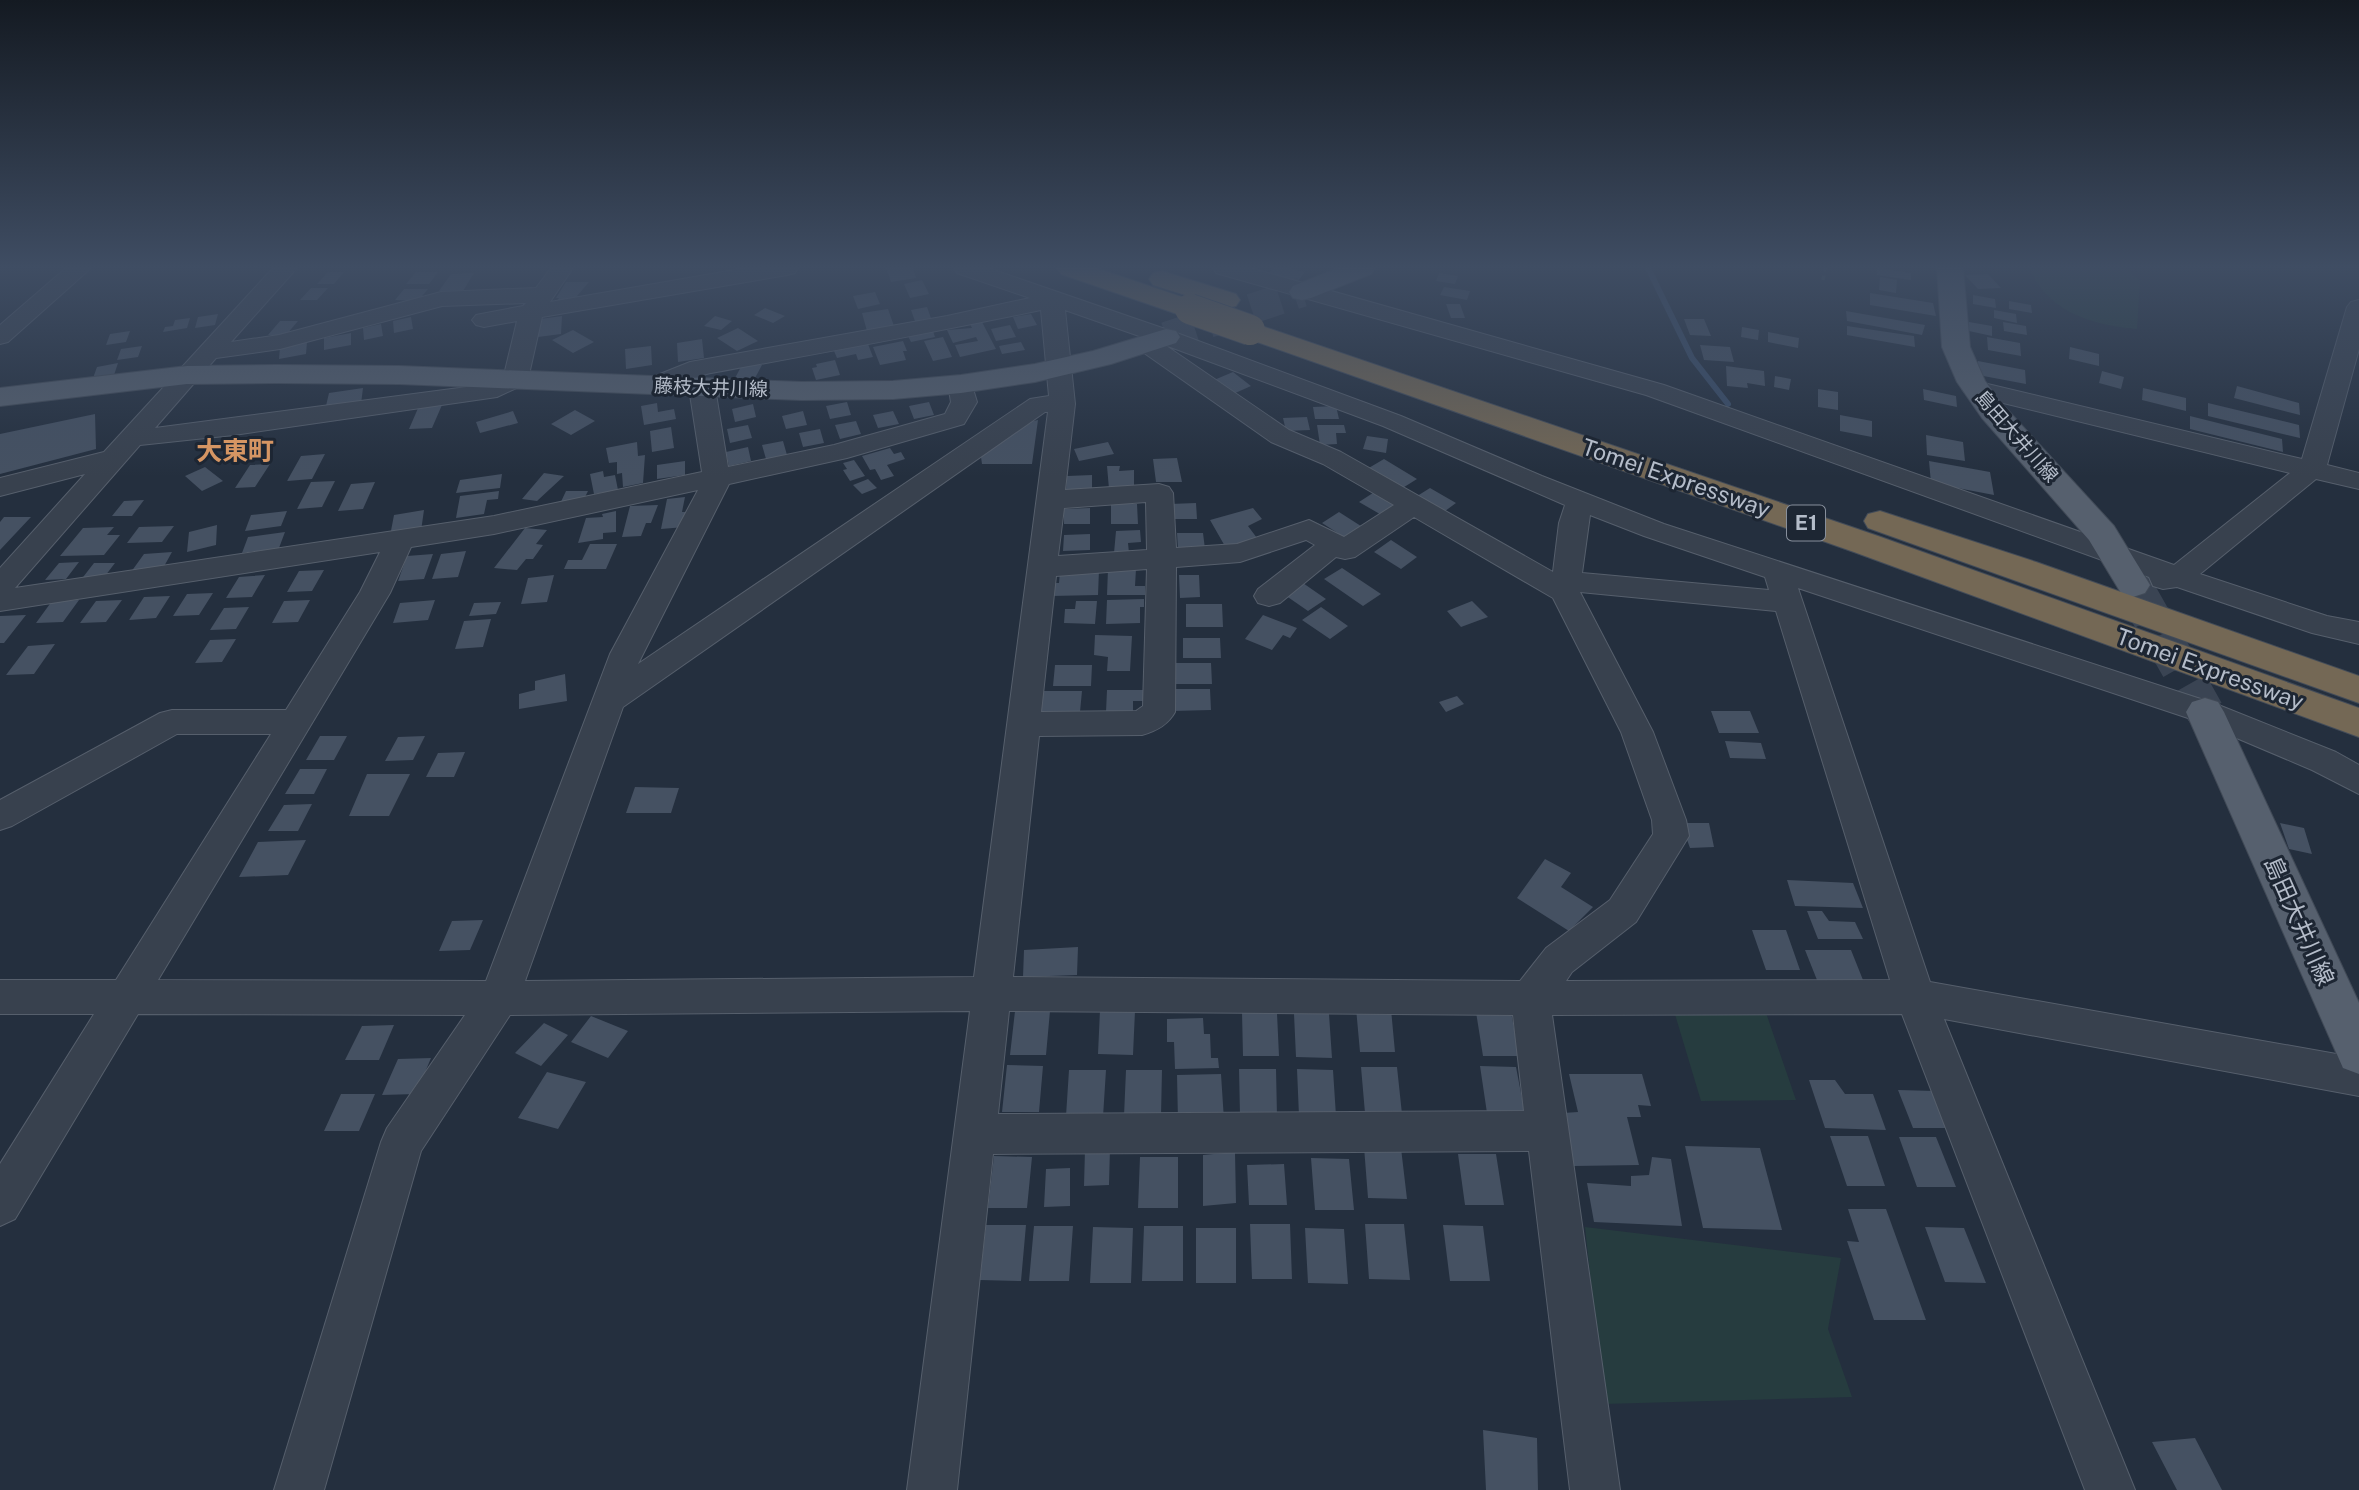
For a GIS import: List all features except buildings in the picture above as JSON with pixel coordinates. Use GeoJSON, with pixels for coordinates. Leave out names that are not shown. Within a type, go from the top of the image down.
{"type":"FeatureCollection","features":[{"type":"Feature","properties":{"kind":"highway","name":"Tomei Expressway"},"geometry":{"type":"LineString","coordinates":[[1304,338],[2359,723]]}},
{"type":"Feature","properties":{"kind":"highway","name":"Tomei Expressway"},"geometry":{"type":"LineString","coordinates":[[1310,338],[2024,570],[2359,690]]}},
{"type":"Feature","properties":{"kind":"highway"},"geometry":{"type":"LineString","coordinates":[[1866,544],[1969,588],[2197,674],[2359,748]]}},
{"type":"Feature","properties":{"kind":"highway"},"geometry":{"type":"LineString","coordinates":[[2024,570],[2359,669]]}},
{"type":"Feature","properties":{"kind":"main road","name":"島田大井川線"},"geometry":{"type":"LineString","coordinates":[[1955,338],[1956,347],[1975,389],[2080,508],[2117,555],[2133,585]]}},
{"type":"Feature","properties":{"kind":"main road","name":"藤枝大井川線"},"geometry":{"type":"LineString","coordinates":[[0,397],[187,375],[399,374],[702,388],[893,390],[961,384],[1059,368],[1156,340]]}},
{"type":"Feature","properties":{"kind":"main road","name":"島田大井川線"},"geometry":{"type":"LineString","coordinates":[[2205,712],[2359,1053]]}},
{"type":"Feature","properties":{"kind":"street"},"geometry":{"type":"LineString","coordinates":[[0,587],[222,338]]}},
{"type":"Feature","properties":{"kind":"street"},"geometry":{"type":"LineString","coordinates":[[209,352],[297,338]]}},
{"type":"Feature","properties":{"kind":"street"},"geometry":{"type":"LineString","coordinates":[[0,487],[122,448],[234,427],[488,392],[516,379],[528,338]]}},
{"type":"Feature","properties":{"kind":"street"},"geometry":{"type":"LineString","coordinates":[[654,385],[690,369],[866,338]]}},
{"type":"Feature","properties":{"kind":"street"},"geometry":{"type":"LineString","coordinates":[[932,1490],[1062,404],[1063,383],[1054,338]]}},
{"type":"Feature","properties":{"kind":"street"},"geometry":{"type":"LineString","coordinates":[[1150,338],[1392,421],[1783,587],[2205,712],[2324,761],[2359,781]]}},
{"type":"Feature","properties":{"kind":"street"},"geometry":{"type":"LineString","coordinates":[[1466,338],[1655,390],[2178,577],[2323,626],[2359,633]]}},
{"type":"Feature","properties":{"kind":"street"},"geometry":{"type":"LineString","coordinates":[[2133,585],[2178,577],[2312,469],[2350,338]]}},
{"type":"Feature","properties":{"kind":"street"},"geometry":{"type":"LineString","coordinates":[[1156,340],[1280,436],[1332,458],[1412,506],[1566,587],[1783,587]]}},
{"type":"Feature","properties":{"kind":"street"},"geometry":{"type":"LineString","coordinates":[[0,601],[494,525],[717,480],[838,452],[955,419],[964,402],[961,384]]}},
{"type":"Feature","properties":{"kind":"street"},"geometry":{"type":"LineString","coordinates":[[299,1490],[402,1142],[499,998],[626,654],[717,480],[702,388]]}},
{"type":"Feature","properties":{"kind":"street"},"geometry":{"type":"LineString","coordinates":[[1975,389],[2359,481]]}},
{"type":"Feature","properties":{"kind":"street"},"geometry":{"type":"LineString","coordinates":[[609,700],[1039,404],[1062,404]]}},
{"type":"Feature","properties":{"kind":"street"},"geometry":{"type":"LineString","coordinates":[[1023,724],[1142,723],[1159,712],[1162,559],[1159,493],[1049,500]]}},
{"type":"Feature","properties":{"kind":"street"},"geometry":{"type":"LineString","coordinates":[[1580,501],[1573,523],[1566,587],[1637,732],[1669,820],[1671,836],[1623,911],[1559,960],[1530,998],[1595,1490]]}},
{"type":"Feature","properties":{"kind":"street"},"geometry":{"type":"LineString","coordinates":[[1042,567],[1240,553],[1309,530],[1345,550],[1412,506]]}},
{"type":"Feature","properties":{"kind":"street"},"geometry":{"type":"LineString","coordinates":[[0,1204],[376,593],[399,541]]}},
{"type":"Feature","properties":{"kind":"street"},"geometry":{"type":"LineString","coordinates":[[1269,596],[1334,544]]}},
{"type":"Feature","properties":{"kind":"street"},"geometry":{"type":"LineString","coordinates":[[1783,587],[1915,997],[2110,1490]]}},
{"type":"Feature","properties":{"kind":"street"},"geometry":{"type":"LineString","coordinates":[[0,816],[172,722],[296,722]]}},
{"type":"Feature","properties":{"kind":"street"},"geometry":{"type":"LineString","coordinates":[[0,997],[499,998],[990,994],[1530,998],[1915,997],[2359,1077]]}},
{"type":"Feature","properties":{"kind":"street"},"geometry":{"type":"LineString","coordinates":[[974,1134],[1548,1131]]}},
{"type":"Feature","properties":{"kind":"green space"},"geometry":{"type":"Polygon","coordinates":[[[1765,1010],[1796,1100],[1701,1101],[1674,1011],[1765,1010]]]}},
{"type":"Feature","properties":{"kind":"green space"},"geometry":{"type":"Polygon","coordinates":[[[1585,1227],[1841,1258],[1828,1329],[1852,1397],[1604,1404],[1585,1227]]]}},
{"type":"Feature","properties":{"kind":"waterway"},"geometry":{"type":"LineString","coordinates":[[1682,338],[1692,358],[1728,404]]}},
{"type":"Feature","properties":{"kind":"tunnel"},"geometry":{"type":"LineString","coordinates":[[2133,585],[2205,712]]}},
{"type":"Feature","properties":{"kind":"district","name":"大東町"},"geometry":{"type":"Point","coordinates":[235,451]}}]}
